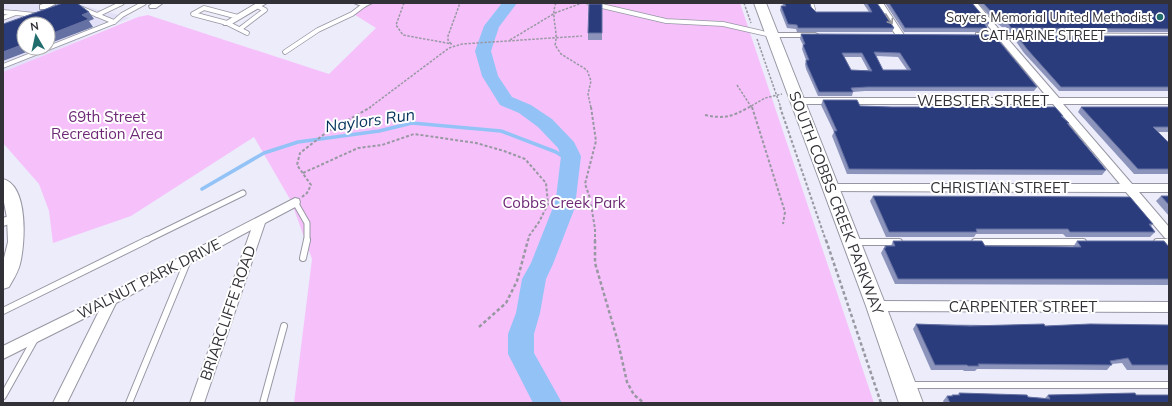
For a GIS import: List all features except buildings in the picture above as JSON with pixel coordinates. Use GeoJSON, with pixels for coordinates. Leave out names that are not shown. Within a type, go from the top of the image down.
{"type":"FeatureCollection","features":[{"type":"Feature","properties":{"kind":"main road","name":"SOUTH COBBS CREEK PARKWAY"},"geometry":{"type":"LineString","coordinates":[[760,3],[876,306],[908,394]]}},
{"type":"Feature","properties":{"kind":"main road"},"geometry":{"type":"LineString","coordinates":[[3,184],[10,192],[9,220],[16,242],[8,260],[12,266],[3,282]]}},
{"type":"Feature","properties":{"kind":"street"},"geometry":{"type":"LineString","coordinates":[[46,9],[53,3]]}},
{"type":"Feature","properties":{"kind":"street"},"geometry":{"type":"LineString","coordinates":[[879,3],[900,35]]}},
{"type":"Feature","properties":{"kind":"street"},"geometry":{"type":"LineString","coordinates":[[973,3],[1169,235]]}},
{"type":"Feature","properties":{"kind":"street"},"geometry":{"type":"LineString","coordinates":[[226,23],[260,5]]}},
{"type":"Feature","properties":{"kind":"street"},"geometry":{"type":"LineString","coordinates":[[772,35],[823,35]]}},
{"type":"Feature","properties":{"kind":"street","name":"CATHARINE STREET"},"geometry":{"type":"LineString","coordinates":[[968,35],[1169,36]]}},
{"type":"Feature","properties":{"kind":"street","name":"WEBSTER STREET"},"geometry":{"type":"LineString","coordinates":[[796,98],[1169,102]]}},
{"type":"Feature","properties":{"kind":"street","name":"CHRISTIAN STREET"},"geometry":{"type":"LineString","coordinates":[[831,188],[1169,188]]}},
{"type":"Feature","properties":{"kind":"street","name":"WALNUT PARK DRIVE"},"geometry":{"type":"LineString","coordinates":[[3,353],[188,260],[295,202]]}},
{"type":"Feature","properties":{"kind":"street","name":"BRIARCLIFFE ROAD"},"geometry":{"type":"LineString","coordinates":[[197,403],[260,222]]}},
{"type":"Feature","properties":{"kind":"street"},"geometry":{"type":"LineString","coordinates":[[60,403],[112,299]]}},
{"type":"Feature","properties":{"kind":"street","name":"CARPENTER STREET"},"geometry":{"type":"LineString","coordinates":[[876,306],[1169,307]]}},
{"type":"Feature","properties":{"kind":"lane"},"geometry":{"type":"LineString","coordinates":[[97,15],[122,3]]}},
{"type":"Feature","properties":{"kind":"lane"},"geometry":{"type":"LineString","coordinates":[[3,66],[114,22],[122,15],[144,3]]}},
{"type":"Feature","properties":{"kind":"lane"},"geometry":{"type":"LineString","coordinates":[[589,3],[666,21],[723,24],[772,35]]}},
{"type":"Feature","properties":{"kind":"lane"},"geometry":{"type":"LineString","coordinates":[[811,3],[814,9]]}},
{"type":"Feature","properties":{"kind":"lane"},"geometry":{"type":"LineString","coordinates":[[285,52],[318,30],[352,14],[363,4]]}},
{"type":"Feature","properties":{"kind":"lane"},"geometry":{"type":"LineString","coordinates":[[240,29],[265,10],[260,5]]}},
{"type":"Feature","properties":{"kind":"lane"},"geometry":{"type":"LineString","coordinates":[[75,6],[82,7],[114,22]]}},
{"type":"Feature","properties":{"kind":"lane"},"geometry":{"type":"LineString","coordinates":[[238,17],[204,8],[193,14],[226,23],[248,33]]}},
{"type":"Feature","properties":{"kind":"lane"},"geometry":{"type":"LineString","coordinates":[[3,12],[35,15],[46,9]]}},
{"type":"Feature","properties":{"kind":"lane"},"geometry":{"type":"LineString","coordinates":[[3,18],[16,13]]}},
{"type":"Feature","properties":{"kind":"lane"},"geometry":{"type":"LineString","coordinates":[[3,311],[243,193]]}},
{"type":"Feature","properties":{"kind":"lane"},"geometry":{"type":"LineString","coordinates":[[295,202],[306,217],[309,234],[303,258]]}},
{"type":"Feature","properties":{"kind":"lane"},"geometry":{"type":"LineString","coordinates":[[851,242],[904,242]]}},
{"type":"Feature","properties":{"kind":"lane"},"geometry":{"type":"LineString","coordinates":[[966,242],[1090,242]]}},
{"type":"Feature","properties":{"kind":"lane"},"geometry":{"type":"LineString","coordinates":[[1153,242],[1169,242]]}},
{"type":"Feature","properties":{"kind":"lane"},"geometry":{"type":"LineString","coordinates":[[129,403],[188,260]]}},
{"type":"Feature","properties":{"kind":"lane"},"geometry":{"type":"LineString","coordinates":[[263,403],[284,326]]}},
{"type":"Feature","properties":{"kind":"lane"},"geometry":{"type":"LineString","coordinates":[[3,396],[36,337]]}},
{"type":"Feature","properties":{"kind":"lane"},"geometry":{"type":"LineString","coordinates":[[908,394],[1169,385]]}},
{"type":"Feature","properties":{"kind":"path"},"geometry":{"type":"LineString","coordinates":[[404,3],[396,25],[403,35],[408,38],[452,45],[582,36]]}},
{"type":"Feature","properties":{"kind":"path"},"geometry":{"type":"LineString","coordinates":[[452,45],[448,40],[448,36],[460,3]]}},
{"type":"Feature","properties":{"kind":"path"},"geometry":{"type":"LineString","coordinates":[[556,3],[553,15],[557,37],[555,45],[561,54],[587,70],[591,81],[588,94],[596,141],[585,184],[590,198],[595,229],[595,263],[618,342],[627,382],[634,395],[644,403]]}},
{"type":"Feature","properties":{"kind":"path"},"geometry":{"type":"LineString","coordinates":[[509,40],[524,30],[553,15],[580,4],[589,3]]}},
{"type":"Feature","properties":{"kind":"path"},"geometry":{"type":"LineString","coordinates":[[744,3],[881,403]]}},
{"type":"Feature","properties":{"kind":"path"},"geometry":{"type":"LineString","coordinates":[[295,202],[307,193],[311,185],[297,165],[300,153],[327,132],[373,106],[407,78],[452,45]]}},
{"type":"Feature","properties":{"kind":"path"},"geometry":{"type":"LineString","coordinates":[[737,85],[751,105],[785,212],[783,224]]}},
{"type":"Feature","properties":{"kind":"path"},"geometry":{"type":"LineString","coordinates":[[705,114],[720,118],[733,116],[768,96],[776,94],[796,98]]}},
{"type":"Feature","properties":{"kind":"path"},"geometry":{"type":"LineString","coordinates":[[303,173],[358,148],[382,145],[414,134],[476,143],[525,159],[546,183],[548,204],[539,222],[529,236],[517,281],[506,303],[479,327]]}},
{"type":"Feature","properties":{"kind":"shaded area"},"geometry":{"type":"Polygon","coordinates":[[[3,3],[74,3],[130,18],[56,50],[56,16],[16,16],[16,56],[42,56],[3,73],[3,3]]]}},
{"type":"Feature","properties":{"kind":"green space","name":"Cobbs Creek Park"},"geometry":{"type":"Polygon","coordinates":[[[367,3],[740,3],[874,403],[294,403],[312,259],[291,201],[254,137],[131,216],[53,243],[49,211],[39,184],[3,143],[3,72],[42,56],[56,56],[56,50],[138,17],[148,15],[329,74],[376,28],[352,13],[367,3]]]}},
{"type":"Feature","properties":{"kind":"waterway"},"geometry":{"type":"LineString","coordinates":[[510,3],[492,26],[483,51],[490,76],[506,101],[525,109],[545,123],[567,146],[571,156],[566,198],[563,210],[542,264],[534,279],[528,313],[521,334],[521,354],[548,403]]}},
{"type":"Feature","properties":{"kind":"waterway","name":"Naylors Run"},"geometry":{"type":"LineString","coordinates":[[202,189],[264,153],[298,142],[379,131],[412,123],[501,131],[556,152],[570,161]]}},
{"type":"Feature","properties":{"kind":"place","name":"Sayers Memorial United Methodist"},"geometry":{"type":"Point","coordinates":[1160,17]}},
{"type":"Feature","properties":{"kind":"park label","name":"69th Street Recreation Area"},"geometry":{"type":"Point","coordinates":[107,126]}}]}
